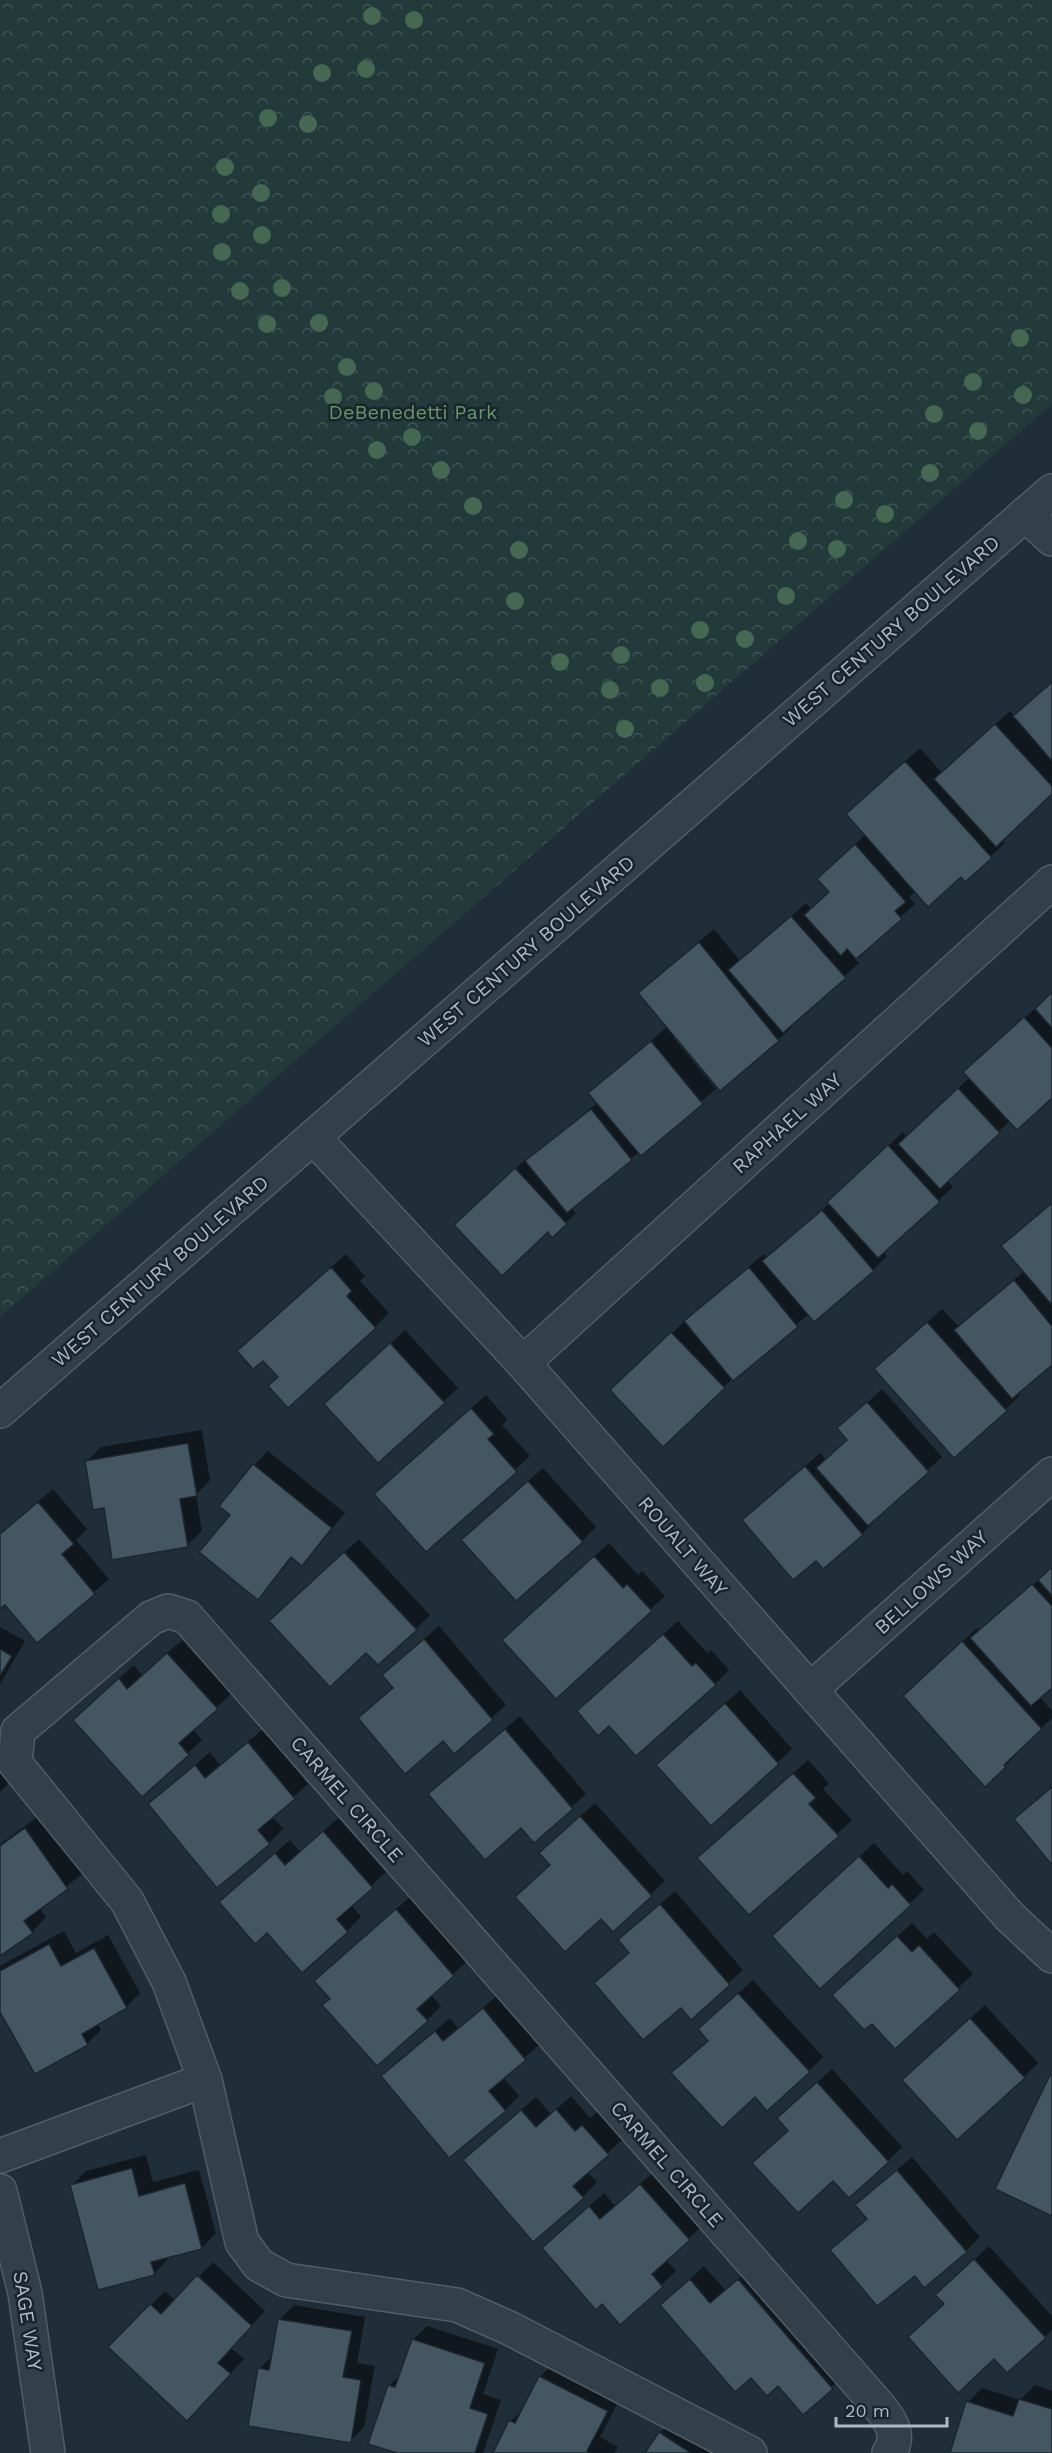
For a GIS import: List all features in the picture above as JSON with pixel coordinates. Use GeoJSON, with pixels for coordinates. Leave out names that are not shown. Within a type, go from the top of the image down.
{"type":"FeatureCollection","features":[{"type":"Feature","properties":{"kind":"street","name":"WEST CENTURY BOULEVARD"},"geometry":{"type":"LineString","coordinates":[[0,1411],[1052,491]]}},
{"type":"Feature","properties":{"kind":"street"},"geometry":{"type":"LineString","coordinates":[[1025,514],[1052,539]]}},
{"type":"Feature","properties":{"kind":"street","name":"RAPHAEL WAY"},"geometry":{"type":"LineString","coordinates":[[523,1363],[1052,882]]}},
{"type":"Feature","properties":{"kind":"street","name":"ROUALT WAY"},"geometry":{"type":"LineString","coordinates":[[314,1137],[523,1363],[1010,1917],[1052,1956]]}},
{"type":"Feature","properties":{"kind":"street","name":"BELLOWS WAY"},"geometry":{"type":"LineString","coordinates":[[810,1690],[1052,1474]]}},
{"type":"Feature","properties":{"kind":"street","name":"CARMEL CIRCLE"},"geometry":{"type":"LineString","coordinates":[[750,2453],[509,2328],[457,2305],[286,2280],[259,2265],[242,2242],[205,2080],[169,1982],[127,1901],[15,1763],[18,1731],[150,1618],[168,1611],[187,1617],[889,2418],[895,2434],[894,2446],[889,2453]]}},
{"type":"Feature","properties":{"kind":"street"},"geometry":{"type":"LineString","coordinates":[[0,2156],[205,2080]]}},
{"type":"Feature","properties":{"kind":"street","name":"SAGE WAY"},"geometry":{"type":"LineString","coordinates":[[0,2191],[25,2293],[48,2453]]}},
{"type":"Feature","properties":{"kind":"green space","name":"DeBenedetti Park"},"geometry":{"type":"Polygon","coordinates":[[[0,0],[1052,0],[1052,404],[0,1317],[0,0]]]}},
{"type":"Feature","properties":{"kind":"building"},"geometry":{"type":"Polygon","coordinates":[[[1052,682],[1052,761],[1013,716],[1052,682]]]}},
{"type":"Feature","properties":{"kind":"building"},"geometry":{"type":"Polygon","coordinates":[[[995,724],[1052,786],[1052,794],[996,847],[934,779],[995,724]]]}},
{"type":"Feature","properties":{"kind":"building"},"geometry":{"type":"Polygon","coordinates":[[[905,761],[992,858],[965,882],[961,877],[928,907],[846,814],[905,761]]]}},
{"type":"Feature","properties":{"kind":"building"},"geometry":{"type":"Polygon","coordinates":[[[855,844],[906,902],[895,911],[902,919],[856,959],[847,949],[841,956],[804,915],[829,892],[817,879],[855,844]]]}},
{"type":"Feature","properties":{"kind":"building"},"geometry":{"type":"Polygon","coordinates":[[[791,916],[846,978],[783,1033],[728,970],[791,916]]]}},
{"type":"Feature","properties":{"kind":"building"},"geometry":{"type":"Polygon","coordinates":[[[699,942],[779,1041],[720,1091],[638,993],[699,942]]]}},
{"type":"Feature","properties":{"kind":"building"},"geometry":{"type":"Polygon","coordinates":[[[1052,992],[1052,1028],[1035,1009],[1052,992]]]}},
{"type":"Feature","properties":{"kind":"building"},"geometry":{"type":"Polygon","coordinates":[[[1024,1017],[1052,1048],[1052,1098],[1017,1130],[963,1072],[1024,1017]]]}},
{"type":"Feature","properties":{"kind":"building"},"geometry":{"type":"Polygon","coordinates":[[[651,1041],[703,1104],[641,1156],[588,1093],[651,1041]]]}},
{"type":"Feature","properties":{"kind":"building"},"geometry":{"type":"Polygon","coordinates":[[[958,1088],[1000,1133],[940,1189],[898,1144],[958,1088]]]}},
{"type":"Feature","properties":{"kind":"building"},"geometry":{"type":"Polygon","coordinates":[[[591,1109],[632,1160],[567,1213],[525,1161],[591,1109]]]}},
{"type":"Feature","properties":{"kind":"building"},"geometry":{"type":"Polygon","coordinates":[[[888,1145],[940,1202],[878,1258],[827,1202],[888,1145]]]}},
{"type":"Feature","properties":{"kind":"building"},"geometry":{"type":"Polygon","coordinates":[[[515,1168],[567,1224],[552,1238],[548,1232],[502,1276],[454,1225],[515,1168]]]}},
{"type":"Feature","properties":{"kind":"building"},"geometry":{"type":"Polygon","coordinates":[[[1052,1203],[1052,1305],[1001,1246],[1052,1203]]]}},
{"type":"Feature","properties":{"kind":"building"},"geometry":{"type":"Polygon","coordinates":[[[822,1210],[874,1271],[814,1322],[762,1261],[822,1210]]]}},
{"type":"Feature","properties":{"kind":"building"},"geometry":{"type":"Polygon","coordinates":[[[331,1267],[352,1291],[347,1296],[376,1328],[288,1408],[268,1386],[278,1377],[263,1361],[253,1369],[237,1351],[331,1267]]]}},
{"type":"Feature","properties":{"kind":"building"},"geometry":{"type":"Polygon","coordinates":[[[749,1267],[798,1327],[733,1381],[684,1321],[749,1267]]]}},
{"type":"Feature","properties":{"kind":"building"},"geometry":{"type":"Polygon","coordinates":[[[1014,1280],[1052,1326],[1052,1365],[1012,1399],[954,1330],[1014,1280]]]}},
{"type":"Feature","properties":{"kind":"building"},"geometry":{"type":"Polygon","coordinates":[[[927,1322],[1007,1411],[954,1458],[874,1369],[927,1322]]]}},
{"type":"Feature","properties":{"kind":"building"},"geometry":{"type":"Polygon","coordinates":[[[671,1332],[725,1388],[663,1447],[610,1390],[671,1332]]]}},
{"type":"Feature","properties":{"kind":"building"},"geometry":{"type":"Polygon","coordinates":[[[390,1343],[445,1403],[378,1463],[324,1404],[390,1343]]]}},
{"type":"Feature","properties":{"kind":"building"},"geometry":{"type":"Polygon","coordinates":[[[867,1402],[929,1472],[868,1526],[816,1468],[847,1440],[837,1428],[867,1402]]]}},
{"type":"Feature","properties":{"kind":"building"},"geometry":{"type":"Polygon","coordinates":[[[471,1408],[494,1434],[488,1439],[517,1472],[426,1552],[374,1494],[471,1408]]]}},
{"type":"Feature","properties":{"kind":"building"},"geometry":{"type":"Polygon","coordinates":[[[188,1443],[197,1496],[180,1499],[188,1547],[112,1560],[104,1508],[93,1510],[85,1461],[188,1443]]]}},
{"type":"Feature","properties":{"kind":"building"},"geometry":{"type":"Polygon","coordinates":[[[253,1464],[332,1528],[302,1566],[291,1557],[258,1600],[199,1552],[230,1515],[219,1506],[253,1464]]]}},
{"type":"Feature","properties":{"kind":"building"},"geometry":{"type":"Polygon","coordinates":[[[805,1466],[863,1535],[823,1569],[816,1561],[793,1580],[742,1520],[805,1466]]]}},
{"type":"Feature","properties":{"kind":"building"},"geometry":{"type":"Polygon","coordinates":[[[528,1481],[583,1542],[516,1601],[461,1540],[528,1481]]]}},
{"type":"Feature","properties":{"kind":"building"},"geometry":{"type":"Polygon","coordinates":[[[38,1502],[74,1544],[62,1554],[95,1594],[37,1643],[5,1605],[0,1609],[0,1534],[38,1502]]]}},
{"type":"Feature","properties":{"kind":"building"},"geometry":{"type":"Polygon","coordinates":[[[344,1552],[417,1630],[378,1665],[366,1653],[330,1687],[269,1621],[344,1552]]]}},
{"type":"Feature","properties":{"kind":"building"},"geometry":{"type":"Polygon","coordinates":[[[594,1556],[623,1588],[627,1584],[652,1611],[556,1699],[502,1640],[594,1556]]]}},
{"type":"Feature","properties":{"kind":"building"},"geometry":{"type":"Polygon","coordinates":[[[1052,1567],[1052,1596],[1038,1580],[1052,1567]]]}},
{"type":"Feature","properties":{"kind":"building"},"geometry":{"type":"Polygon","coordinates":[[[1032,1584],[1052,1606],[1052,1688],[1031,1706],[970,1638],[1032,1584]]]}},
{"type":"Feature","properties":{"kind":"building"},"geometry":{"type":"Polygon","coordinates":[[[663,1634],[692,1666],[696,1663],[716,1685],[636,1756],[609,1726],[598,1736],[577,1711],[663,1634]]]}},
{"type":"Feature","properties":{"kind":"building"},"geometry":{"type":"Polygon","coordinates":[[[424,1639],[493,1720],[454,1754],[443,1741],[405,1774],[358,1718],[393,1688],[382,1675],[424,1639]]]}},
{"type":"Feature","properties":{"kind":"building"},"geometry":{"type":"Polygon","coordinates":[[[962,1641],[1042,1729],[1004,1765],[1006,1767],[985,1787],[903,1696],[962,1641]]]}},
{"type":"Feature","properties":{"kind":"building"},"geometry":{"type":"Polygon","coordinates":[[[0,1649],[12,1656],[0,1676],[0,1649]]]}},
{"type":"Feature","properties":{"kind":"building"},"geometry":{"type":"Polygon","coordinates":[[[167,1653],[218,1709],[179,1743],[189,1755],[142,1797],[73,1720],[119,1678],[127,1689],[167,1653]]]}},
{"type":"Feature","properties":{"kind":"building"},"geometry":{"type":"Polygon","coordinates":[[[725,1703],[779,1764],[711,1826],[656,1765],[725,1703]]]}},
{"type":"Feature","properties":{"kind":"building"},"geometry":{"type":"Polygon","coordinates":[[[505,1729],[573,1809],[534,1843],[521,1828],[485,1860],[428,1794],[505,1729]]]}},
{"type":"Feature","properties":{"kind":"building"},"geometry":{"type":"Polygon","coordinates":[[[248,1742],[295,1799],[258,1830],[270,1844],[217,1888],[148,1804],[195,1765],[205,1778],[248,1742]]]}},
{"type":"Feature","properties":{"kind":"building"},"geometry":{"type":"Polygon","coordinates":[[[793,1773],[816,1798],[809,1804],[839,1836],[749,1915],[697,1858],[793,1773]]]}},
{"type":"Feature","properties":{"kind":"building"},"geometry":{"type":"Polygon","coordinates":[[[1052,1787],[1052,1865],[1014,1819],[1052,1787]]]}},
{"type":"Feature","properties":{"kind":"building"},"geometry":{"type":"Polygon","coordinates":[[[580,1816],[652,1896],[613,1932],[601,1919],[565,1952],[515,1897],[550,1865],[539,1853],[580,1816]]]}},
{"type":"Feature","properties":{"kind":"building"},"geometry":{"type":"Polygon","coordinates":[[[25,1828],[68,1889],[24,1921],[33,1933],[0,1956],[0,1846],[25,1828]]]}},
{"type":"Feature","properties":{"kind":"building"},"geometry":{"type":"Polygon","coordinates":[[[323,1831],[373,1888],[337,1919],[348,1932],[302,1973],[267,1933],[255,1944],[219,1902],[275,1853],[285,1865],[323,1831]]]}},
{"type":"Feature","properties":{"kind":"building"},"geometry":{"type":"Polygon","coordinates":[[[859,1856],[888,1888],[892,1884],[911,1905],[820,1989],[772,1936],[859,1856]]]}},
{"type":"Feature","properties":{"kind":"building"},"geometry":{"type":"Polygon","coordinates":[[[660,1904],[730,1985],[691,2020],[681,2008],[643,2040],[594,1983],[629,1953],[618,1940],[660,1904]]]}},
{"type":"Feature","properties":{"kind":"building"},"geometry":{"type":"Polygon","coordinates":[[[396,1909],[454,1976],[417,2009],[428,2021],[377,2066],[322,2005],[330,1999],[314,1981],[396,1909]]]}},
{"type":"Feature","properties":{"kind":"building"},"geometry":{"type":"Polygon","coordinates":[[[897,1936],[912,1952],[919,1945],[960,1990],[895,2049],[872,2024],[864,2030],[832,1995],[897,1936]]]}},
{"type":"Feature","properties":{"kind":"building"},"geometry":{"type":"Polygon","coordinates":[[[49,1944],[61,1966],[94,1948],[127,2008],[82,2034],[88,2045],[35,2074],[0,2012],[0,1971],[49,1944]]]}},
{"type":"Feature","properties":{"kind":"building"},"geometry":{"type":"Polygon","coordinates":[[[738,1993],[810,2072],[767,2111],[755,2097],[722,2128],[671,2073],[708,2041],[698,2029],[738,1993]]]}},
{"type":"Feature","properties":{"kind":"building"},"geometry":{"type":"Polygon","coordinates":[[[483,2008],[526,2060],[489,2091],[506,2111],[449,2158],[381,2076],[435,2031],[443,2041],[483,2008]]]}},
{"type":"Feature","properties":{"kind":"building"},"geometry":{"type":"Polygon","coordinates":[[[970,2018],[1025,2078],[957,2140],[902,2080],[970,2018]]]}},
{"type":"Feature","properties":{"kind":"building"},"geometry":{"type":"Polygon","coordinates":[[[1050,2075],[1052,2076],[1052,2216],[995,2189],[1050,2075]]]}},
{"type":"Feature","properties":{"kind":"building"},"geometry":{"type":"Polygon","coordinates":[[[817,2082],[889,2162],[849,2198],[833,2181],[798,2213],[752,2163],[788,2131],[777,2118],[817,2082]]]}},
{"type":"Feature","properties":{"kind":"building"},"geometry":{"type":"Polygon","coordinates":[[[556,2109],[575,2131],[582,2125],[609,2155],[573,2186],[584,2198],[533,2242],[463,2160],[521,2110],[536,2127],[556,2109]]]}},
{"type":"Feature","properties":{"kind":"building"},"geometry":{"type":"Polygon","coordinates":[[[132,2168],[139,2196],[185,2183],[202,2249],[151,2262],[155,2275],[98,2290],[70,2185],[132,2168]]]}},
{"type":"Feature","properties":{"kind":"building"},"geometry":{"type":"Polygon","coordinates":[[[897,2170],[967,2252],[924,2288],[915,2276],[877,2306],[830,2250],[867,2219],[855,2205],[897,2170]]]}},
{"type":"Feature","properties":{"kind":"building"},"geometry":{"type":"Polygon","coordinates":[[[640,2184],[690,2240],[652,2274],[663,2287],[620,2325],[602,2304],[596,2310],[542,2248],[589,2206],[600,2219],[640,2184]]]}},
{"type":"Feature","properties":{"kind":"building"},"geometry":{"type":"Polygon","coordinates":[[[974,2259],[1046,2338],[1007,2373],[994,2359],[958,2393],[908,2337],[944,2304],[935,2295],[974,2259]]]}},
{"type":"Feature","properties":{"kind":"building"},"geometry":{"type":"Polygon","coordinates":[[[197,2275],[252,2326],[218,2363],[231,2374],[187,2421],[108,2347],[150,2304],[161,2314],[197,2275]]]}},
{"type":"Feature","properties":{"kind":"building"},"geometry":{"type":"Polygon","coordinates":[[[690,2279],[710,2303],[738,2279],[833,2389],[803,2415],[778,2386],[767,2396],[751,2378],[735,2392],[660,2305],[690,2279]]]}},
{"type":"Feature","properties":{"kind":"building"},"geometry":{"type":"Polygon","coordinates":[[[278,2319],[352,2331],[343,2377],[361,2380],[351,2443],[248,2426],[258,2368],[269,2370],[278,2319]]]}},
{"type":"Feature","properties":{"kind":"building"},"geometry":{"type":"Polygon","coordinates":[[[412,2339],[485,2363],[470,2408],[488,2414],[475,2453],[397,2453],[368,2444],[388,2385],[395,2387],[412,2339]]]}},
{"type":"Feature","properties":{"kind":"building"},"geometry":{"type":"Polygon","coordinates":[[[539,2376],[608,2411],[587,2451],[590,2453],[493,2453],[509,2420],[515,2423],[539,2376]]]}},
{"type":"Feature","properties":{"kind":"building"},"geometry":{"type":"Polygon","coordinates":[[[1019,2399],[1052,2409],[1052,2453],[950,2453],[966,2401],[1013,2416],[1019,2399]]]}},
{"type":"Feature","properties":{"kind":"building"},"geometry":{"type":"Polygon","coordinates":[[[659,2432],[691,2453],[645,2453],[659,2432]]]}}]}
